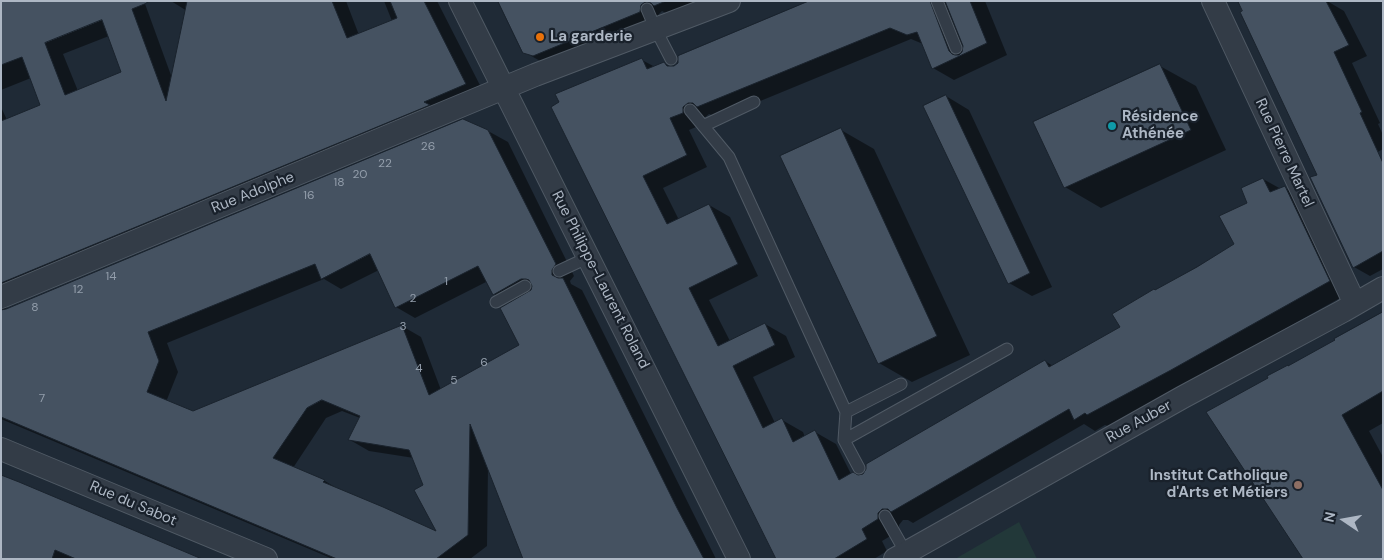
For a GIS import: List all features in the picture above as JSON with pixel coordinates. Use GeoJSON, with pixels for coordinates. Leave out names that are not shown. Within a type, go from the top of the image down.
{"type":"FeatureCollection","features":[{"type":"Feature","properties":{"kind":"street","name":"Rue Philippe-Laurent Roland"},"geometry":{"type":"LineString","coordinates":[[460,1],[739,559]]}},
{"type":"Feature","properties":{"kind":"street","name":"Rue Adolphe"},"geometry":{"type":"LineString","coordinates":[[1,296],[504,88],[730,1]]}},
{"type":"Feature","properties":{"kind":"street","name":"Rue Pierre Martel"},"geometry":{"type":"LineString","coordinates":[[1213,1],[1355,304]]}},
{"type":"Feature","properties":{"kind":"street","name":"Rue Auber"},"geometry":{"type":"LineString","coordinates":[[901,556],[1383,288]]}},
{"type":"Feature","properties":{"kind":"street","name":"Rue du Sabot"},"geometry":{"type":"LineString","coordinates":[[1,449],[266,559]]}},
{"type":"Feature","properties":{"kind":"lane"},"geometry":{"type":"LineString","coordinates":[[936,1],[956,48]]}},
{"type":"Feature","properties":{"kind":"lane"},"geometry":{"type":"LineString","coordinates":[[647,9],[670,59]]}},
{"type":"Feature","properties":{"kind":"lane"},"geometry":{"type":"LineString","coordinates":[[703,126],[754,102]]}},
{"type":"Feature","properties":{"kind":"lane"},"geometry":{"type":"LineString","coordinates":[[690,110],[728,157],[846,412],[844,440],[859,468]]}},
{"type":"Feature","properties":{"kind":"lane"},"geometry":{"type":"LineString","coordinates":[[559,271],[588,257]]}},
{"type":"Feature","properties":{"kind":"lane"},"geometry":{"type":"LineString","coordinates":[[496,302],[525,286]]}},
{"type":"Feature","properties":{"kind":"lane"},"geometry":{"type":"LineString","coordinates":[[844,440],[1007,349]]}},
{"type":"Feature","properties":{"kind":"lane"},"geometry":{"type":"LineString","coordinates":[[846,412],[901,384]]}},
{"type":"Feature","properties":{"kind":"lane"},"geometry":{"type":"LineString","coordinates":[[886,516],[901,556]]}},
{"type":"Feature","properties":{"kind":"green space"},"geometry":{"type":"Polygon","coordinates":[[[1019,522],[1037,559],[955,559],[1019,522]]]}},
{"type":"Feature","properties":{"kind":"building"},"geometry":{"type":"Polygon","coordinates":[[[1,1],[147,1],[147,3],[132,9],[166,101],[187,1],[332,1],[347,38],[397,18],[390,1],[424,1],[466,84],[424,102],[430,105],[1,283],[1,121],[40,105],[22,57],[1,65],[1,1]],[[102,20],[45,43],[65,95],[121,72],[102,20]]]}},
{"type":"Feature","properties":{"kind":"building"},"geometry":{"type":"Polygon","coordinates":[[[498,1],[666,1],[654,6],[651,3],[645,2],[641,5],[640,12],[533,56],[523,53],[498,1]]]}},
{"type":"Feature","properties":{"kind":"building"},"geometry":{"type":"Polygon","coordinates":[[[809,1],[930,1],[949,51],[952,54],[959,55],[962,52],[963,46],[945,1],[970,1],[987,43],[932,69],[917,32],[907,35],[890,28],[697,107],[693,103],[688,103],[683,107],[683,113],[670,118],[687,155],[643,176],[667,224],[709,204],[738,264],[689,288],[718,346],[765,323],[775,345],[733,366],[763,428],[782,418],[793,442],[815,430],[839,480],[853,472],[858,475],[863,474],[866,464],[1045,360],[1049,367],[1120,327],[1112,314],[1154,289],[1197,267],[1234,244],[1219,216],[1247,203],[1241,188],[1263,178],[1270,192],[1285,186],[1330,281],[1087,415],[1085,413],[1074,420],[1069,409],[891,512],[888,509],[882,509],[878,513],[878,519],[862,529],[867,539],[834,559],[776,559],[551,107],[559,102],[555,94],[642,58],[647,69],[664,62],[667,66],[674,66],[678,63],[678,56],[809,1]]]}},
{"type":"Feature","properties":{"kind":"building"},"geometry":{"type":"Polygon","coordinates":[[[1238,1],[1326,1],[1349,45],[1334,52],[1383,163],[1383,251],[1353,268],[1310,177],[1317,175],[1240,12],[1242,11],[1238,1]]]}},
{"type":"Feature","properties":{"kind":"building","name":"Résidence Athénée"},"geometry":{"type":"Polygon","coordinates":[[[1160,64],[1191,130],[1064,188],[1033,122],[1160,64]]]}},
{"type":"Feature","properties":{"kind":"building"},"geometry":{"type":"Polygon","coordinates":[[[946,95],[1030,273],[1008,284],[923,106],[946,95]]]}},
{"type":"Feature","properties":{"kind":"building"},"geometry":{"type":"Polygon","coordinates":[[[463,119],[488,130],[556,264],[552,270],[552,275],[563,278],[704,559],[523,559],[470,424],[468,535],[436,559],[337,559],[1,417],[1,310],[463,119]],[[370,254],[321,279],[315,264],[148,332],[159,361],[147,392],[193,411],[402,325],[429,395],[519,345],[500,308],[531,290],[532,286],[529,280],[521,279],[493,295],[478,266],[395,308],[370,254]],[[322,400],[307,408],[273,458],[436,531],[414,490],[423,485],[409,450],[348,440],[360,416],[322,400]]]}},
{"type":"Feature","properties":{"kind":"building"},"geometry":{"type":"Polygon","coordinates":[[[841,128],[937,336],[878,364],[780,156],[841,128]]]}},
{"type":"Feature","properties":{"kind":"building","name":"Institut Catholique d'Arts et Métiers"},"geometry":{"type":"Polygon","coordinates":[[[1383,312],[1383,391],[1342,415],[1383,490],[1383,559],[1303,559],[1206,412],[1383,312]]]}},
{"type":"Feature","properties":{"kind":"building"},"geometry":{"type":"Polygon","coordinates":[[[1,475],[202,559],[76,559],[55,550],[52,559],[1,559],[1,475]]]}},
{"type":"Feature","properties":{"kind":"place","name":"La garderie"},"geometry":{"type":"Point","coordinates":[540,37]}},
{"type":"Feature","properties":{"kind":"place","name":"Résidence Athénée"},"geometry":{"type":"Point","coordinates":[1112,126]}},
{"type":"Feature","properties":{"kind":"place","name":"Institut Catholique d'Arts et Métiers"},"geometry":{"type":"Point","coordinates":[1298,485]}}]}
